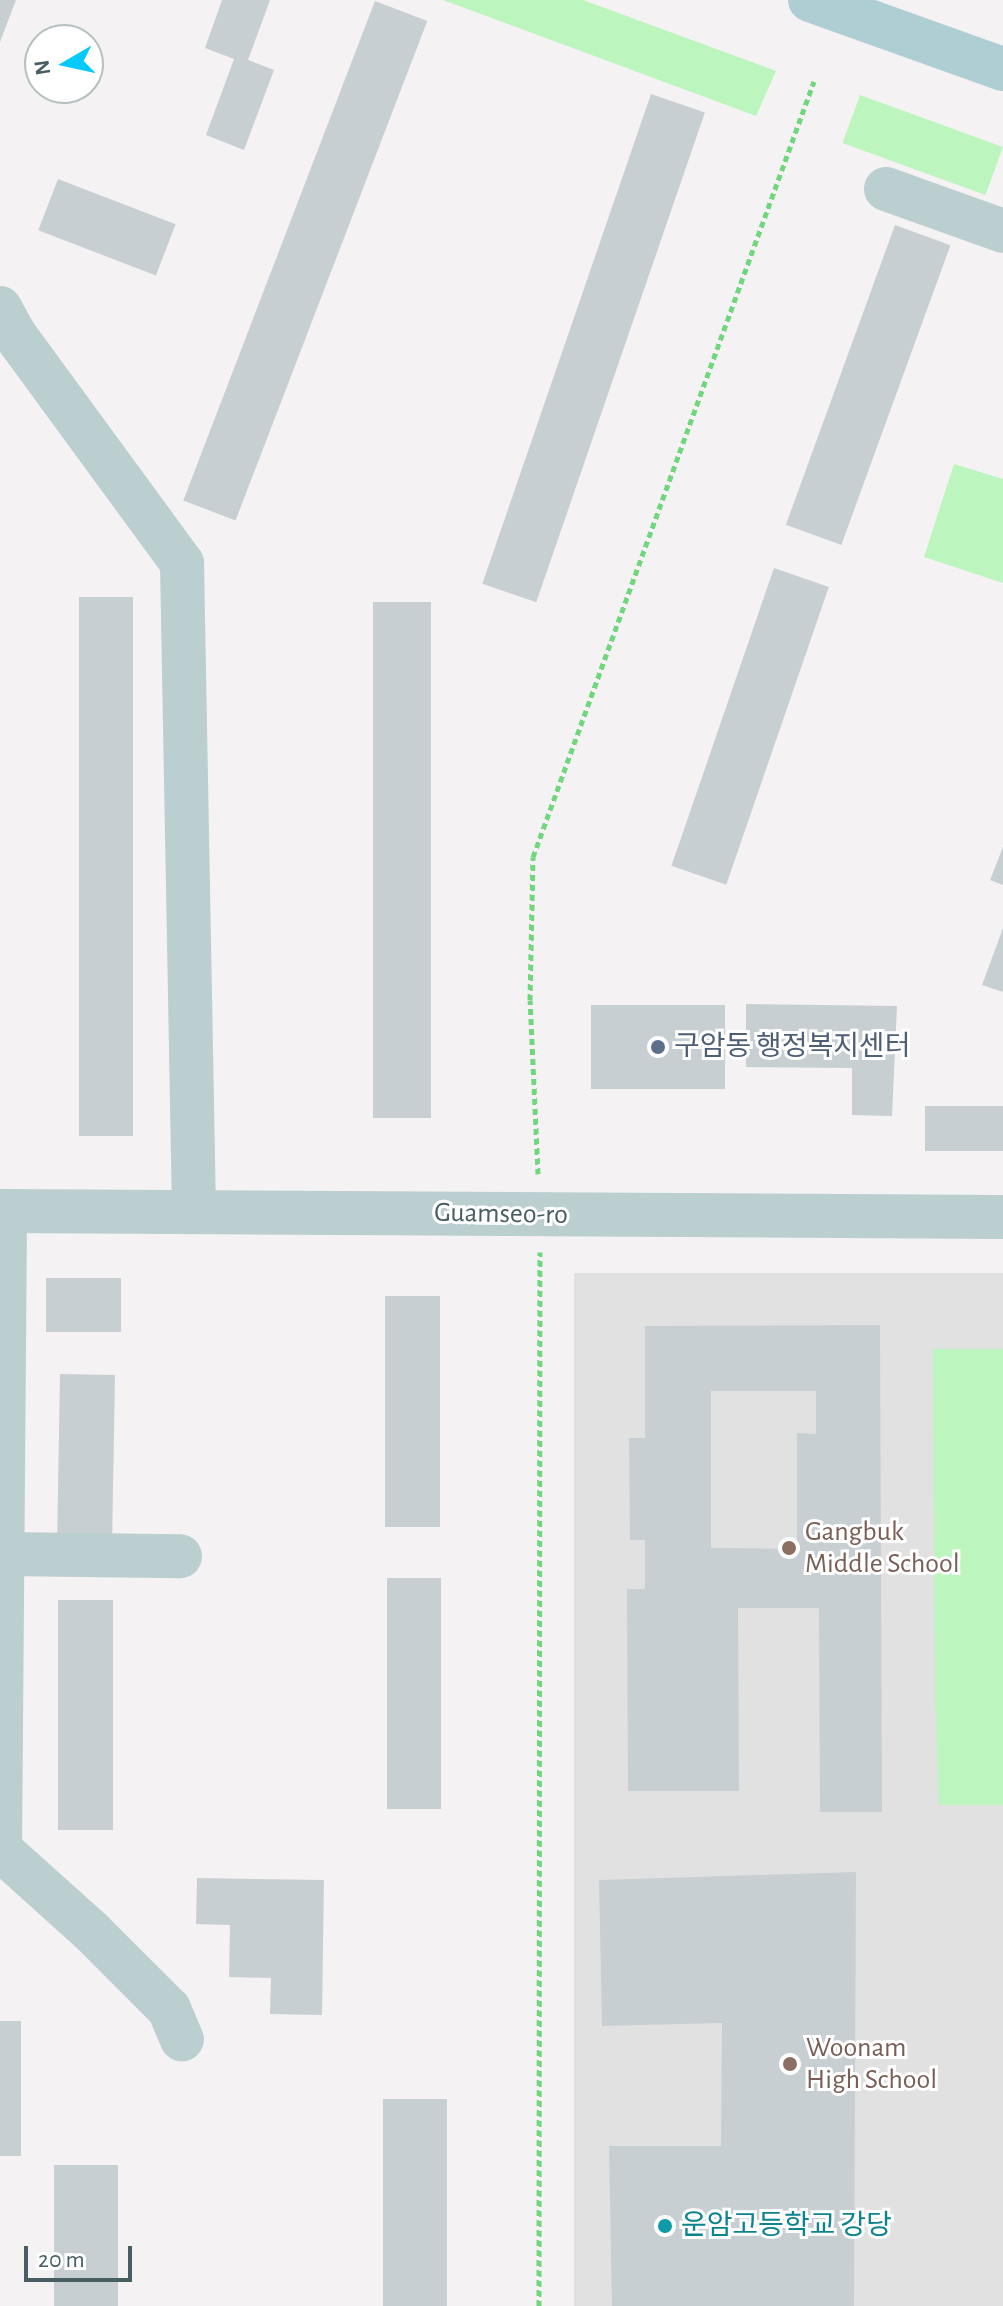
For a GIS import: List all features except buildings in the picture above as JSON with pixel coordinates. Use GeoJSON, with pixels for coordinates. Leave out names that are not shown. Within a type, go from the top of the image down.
{"type":"FeatureCollection","features":[{"type":"Feature","properties":{"kind":"main road"},"geometry":{"type":"LineString","coordinates":[[810,0],[1003,69]]}},
{"type":"Feature","properties":{"kind":"street"},"geometry":{"type":"LineString","coordinates":[[886,189],[1003,231]]}},
{"type":"Feature","properties":{"kind":"street"},"geometry":{"type":"LineString","coordinates":[[0,308],[15,335],[182,563],[194,1210]]}},
{"type":"Feature","properties":{"kind":"street","name":"Guamseo-ro"},"geometry":{"type":"LineString","coordinates":[[2,1211],[1003,1217]]}},
{"type":"Feature","properties":{"kind":"street"},"geometry":{"type":"LineString","coordinates":[[2,1211],[4,1554],[1,1852],[92,1932],[169,2009],[182,2039]]}},
{"type":"Feature","properties":{"kind":"street"},"geometry":{"type":"LineString","coordinates":[[4,1554],[180,1556]]}},
{"type":"Feature","properties":{"kind":"path"},"geometry":{"type":"LineString","coordinates":[[539,2306],[540,1215],[530,1000],[533,857],[814,81]]}},
{"type":"Feature","properties":{"kind":"shaded area"},"geometry":{"type":"Polygon","coordinates":[[[574,1273],[1003,1273],[1003,2306],[574,2306],[574,1273]]]}},
{"type":"Feature","properties":{"kind":"green space"},"geometry":{"type":"Polygon","coordinates":[[[443,0],[583,0],[776,71],[756,116],[443,0]]]}},
{"type":"Feature","properties":{"kind":"green space"},"geometry":{"type":"Polygon","coordinates":[[[860,95],[1003,147],[985,195],[843,143],[860,95]]]}},
{"type":"Feature","properties":{"kind":"green space"},"geometry":{"type":"Polygon","coordinates":[[[954,464],[1003,479],[1003,583],[924,557],[954,464]]]}},
{"type":"Feature","properties":{"kind":"green space"},"geometry":{"type":"Polygon","coordinates":[[[933,1349],[1003,1349],[1003,1805],[939,1805],[935,1701],[933,1349]]]}},
{"type":"Feature","properties":{"kind":"place","name":"구암동 행정복지센터"},"geometry":{"type":"Point","coordinates":[658,1047]}},
{"type":"Feature","properties":{"kind":"place","name":"Gangbuk Middle School"},"geometry":{"type":"Point","coordinates":[789,1548]}},
{"type":"Feature","properties":{"kind":"place","name":"Woonam High School"},"geometry":{"type":"Point","coordinates":[790,2064]}},
{"type":"Feature","properties":{"kind":"place","name":"운암고등학교 강당"},"geometry":{"type":"Point","coordinates":[665,2226]}}]}
